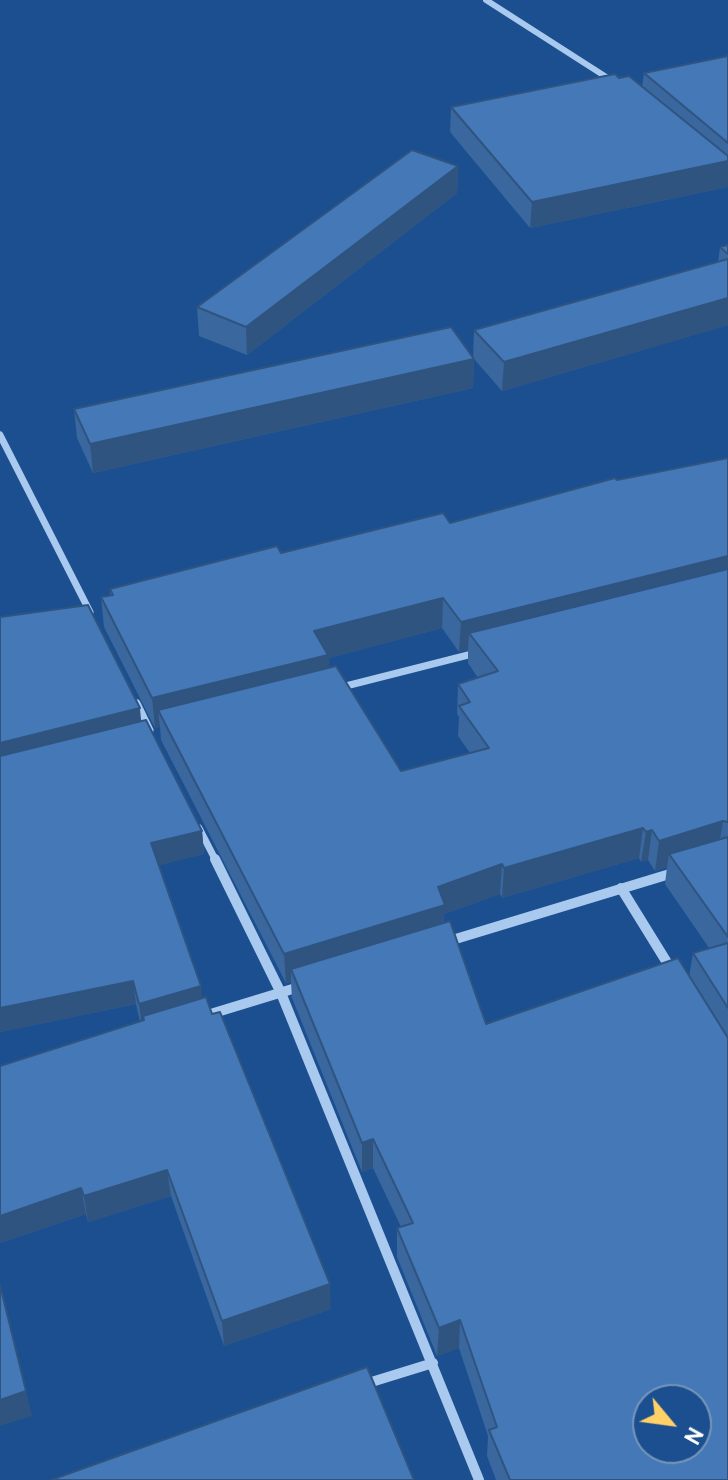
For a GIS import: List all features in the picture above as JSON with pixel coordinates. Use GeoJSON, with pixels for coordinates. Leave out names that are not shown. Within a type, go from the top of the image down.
{"type":"FeatureCollection","features":[{"type":"Feature","properties":{"kind":"street"},"geometry":{"type":"LineString","coordinates":[[486,0],[625,90]]}},
{"type":"Feature","properties":{"kind":"street"},"geometry":{"type":"LineString","coordinates":[[0,435],[97,626]]}},
{"type":"Feature","properties":{"kind":"street"},"geometry":{"type":"LineString","coordinates":[[323,692],[492,649]]}},
{"type":"Feature","properties":{"kind":"street"},"geometry":{"type":"LineString","coordinates":[[132,694],[153,735],[138,739]]}},
{"type":"Feature","properties":{"kind":"street"},"geometry":{"type":"LineString","coordinates":[[196,821],[281,993],[479,1480]]}},
{"type":"Feature","properties":{"kind":"street"},"geometry":{"type":"LineString","coordinates":[[444,943],[682,870]]}},
{"type":"Feature","properties":{"kind":"street"},"geometry":{"type":"LineString","coordinates":[[621,888],[679,982]]}},
{"type":"Feature","properties":{"kind":"street"},"geometry":{"type":"LineString","coordinates":[[192,1020],[311,984]]}},
{"type":"Feature","properties":{"kind":"street"},"geometry":{"type":"LineString","coordinates":[[357,1387],[433,1363]]}},
{"type":"Feature","properties":{"kind":"building"},"geometry":{"type":"Polygon","coordinates":[[[728,56],[728,143],[644,73],[728,56]]]}},
{"type":"Feature","properties":{"kind":"building"},"geometry":{"type":"Polygon","coordinates":[[[615,74],[619,78],[629,76],[728,156],[728,161],[532,202],[451,107],[615,74]]]}},
{"type":"Feature","properties":{"kind":"building"},"geometry":{"type":"Polygon","coordinates":[[[412,150],[458,166],[246,327],[197,307],[412,150]]]}},
{"type":"Feature","properties":{"kind":"building"},"geometry":{"type":"Polygon","coordinates":[[[728,259],[728,298],[504,362],[474,330],[728,259]]]}},
{"type":"Feature","properties":{"kind":"building"},"geometry":{"type":"Polygon","coordinates":[[[451,327],[474,359],[90,444],[74,409],[451,327]]]}},
{"type":"Feature","properties":{"kind":"building"},"geometry":{"type":"Polygon","coordinates":[[[728,458],[728,556],[461,622],[443,598],[314,631],[328,655],[152,698],[101,597],[113,595],[110,589],[277,546],[281,553],[443,513],[450,523],[615,478],[728,458]]]}},
{"type":"Feature","properties":{"kind":"building"},"geometry":{"type":"Polygon","coordinates":[[[728,569],[728,822],[659,841],[652,830],[646,832],[643,828],[504,868],[502,864],[438,887],[445,905],[284,954],[158,710],[336,666],[401,771],[489,748],[459,706],[470,702],[458,684],[498,671],[469,633],[728,569]]]}},
{"type":"Feature","properties":{"kind":"building"},"geometry":{"type":"Polygon","coordinates":[[[88,605],[140,708],[0,743],[0,617],[88,605]]]}},
{"type":"Feature","properties":{"kind":"building"},"geometry":{"type":"Polygon","coordinates":[[[146,720],[202,831],[151,843],[201,986],[139,1004],[133,981],[0,1008],[0,756],[146,720]]]}},
{"type":"Feature","properties":{"kind":"building"},"geometry":{"type":"Polygon","coordinates":[[[728,837],[728,937],[669,854],[728,837]]]}},
{"type":"Feature","properties":{"kind":"building"},"geometry":{"type":"Polygon","coordinates":[[[450,921],[486,1024],[678,958],[728,1038],[728,1480],[510,1480],[489,1430],[497,1427],[460,1320],[439,1328],[397,1228],[413,1223],[373,1139],[362,1143],[291,969],[450,921]]]}},
{"type":"Feature","properties":{"kind":"building"},"geometry":{"type":"Polygon","coordinates":[[[728,943],[728,1008],[693,953],[728,943]]]}},
{"type":"Feature","properties":{"kind":"building"},"geometry":{"type":"Polygon","coordinates":[[[206,997],[212,1014],[220,1012],[330,1284],[222,1321],[167,1170],[84,1196],[81,1188],[0,1216],[0,1066],[206,997]]]}},
{"type":"Feature","properties":{"kind":"building"},"geometry":{"type":"Polygon","coordinates":[[[0,1285],[26,1391],[0,1400],[0,1285]]]}},
{"type":"Feature","properties":{"kind":"building"},"geometry":{"type":"Polygon","coordinates":[[[367,1367],[414,1480],[51,1480],[367,1367]]]}}]}
